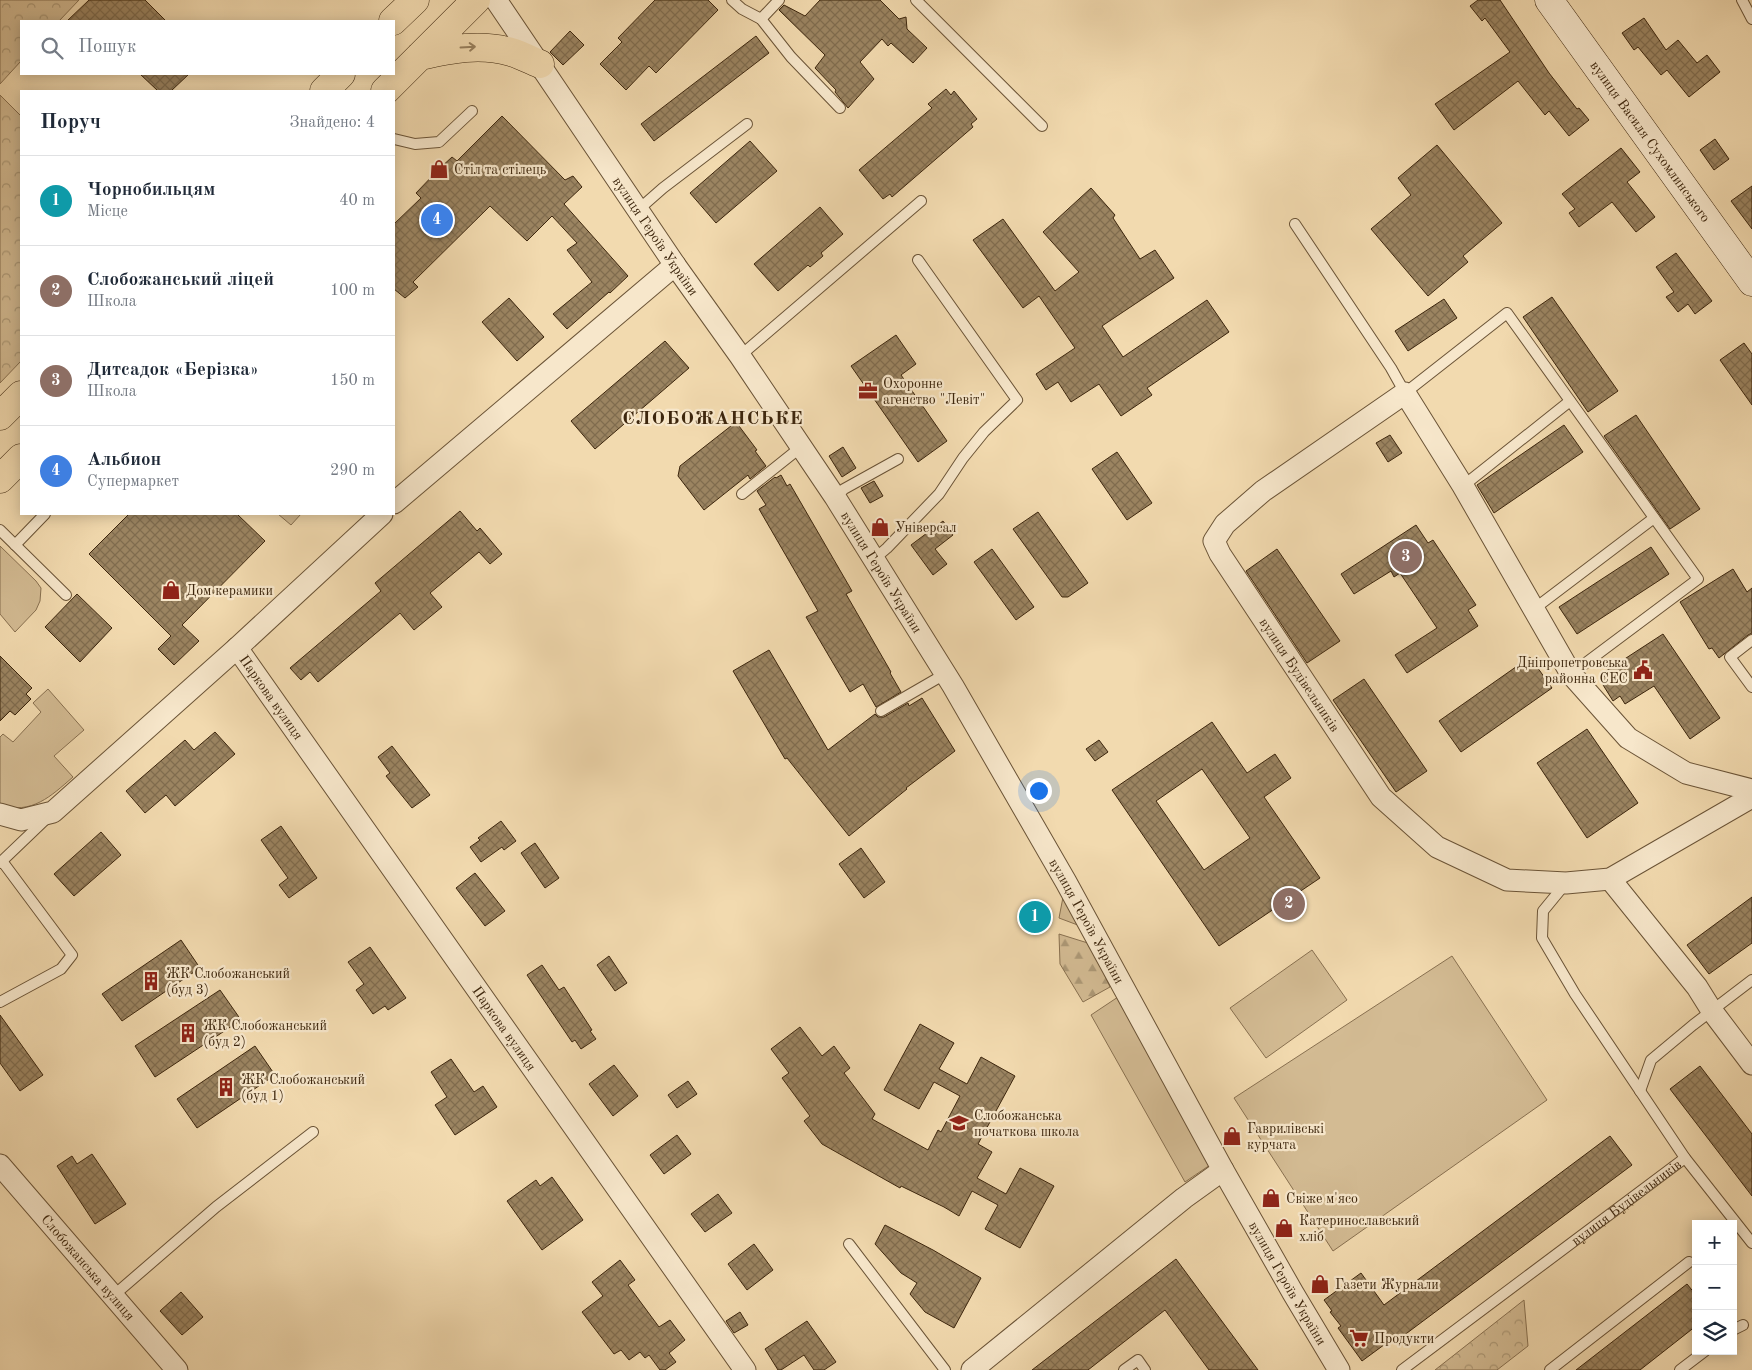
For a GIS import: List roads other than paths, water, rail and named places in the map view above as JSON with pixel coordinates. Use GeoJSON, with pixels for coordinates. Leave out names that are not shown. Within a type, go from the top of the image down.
{"type":"FeatureCollection","features":[{"type":"Feature","properties":{"kind":"main road"},"geometry":{"type":"LineString","coordinates":[[395,20],[415,0]]}},
{"type":"Feature","properties":{"kind":"main road"},"geometry":{"type":"LineString","coordinates":[[386,90],[476,0]]}},
{"type":"Feature","properties":{"kind":"main road","name":"вулиця Василя Сухомлинського"},"geometry":{"type":"LineString","coordinates":[[1549,0],[1752,282]]}},
{"type":"Feature","properties":{"kind":"main road"},"geometry":{"type":"LineString","coordinates":[[420,56],[453,48],[486,46],[512,52],[540,64]]}},
{"type":"Feature","properties":{"kind":"main road"},"geometry":{"type":"LineString","coordinates":[[325,90],[340,75]]}},
{"type":"Feature","properties":{"kind":"main road"},"geometry":{"type":"LineString","coordinates":[[0,416],[20,396]]}},
{"type":"Feature","properties":{"kind":"main road"},"geometry":{"type":"LineString","coordinates":[[0,479],[20,459]]}},
{"type":"Feature","properties":{"kind":"street","name":"вулиця Героїв України"},"geometry":{"type":"LineString","coordinates":[[496,0],[835,497],[945,674],[1066,882],[1223,1170],[1339,1370]]}},
{"type":"Feature","properties":{"kind":"street"},"geometry":{"type":"LineString","coordinates":[[395,502],[675,265]]}},
{"type":"Feature","properties":{"kind":"street"},"geometry":{"type":"LineString","coordinates":[[1405,393],[1464,486],[1571,674],[1628,738],[1686,773],[1752,790]]}},
{"type":"Feature","properties":{"kind":"street","name":"вулиця Будівельників"},"geometry":{"type":"LineString","coordinates":[[1405,393],[1263,491],[1225,524],[1214,540],[1220,554],[1381,797],[1437,847],[1507,880],[1566,883],[1610,879],[1752,798]]}},
{"type":"Feature","properties":{"kind":"street"},"geometry":{"type":"LineString","coordinates":[[0,814],[21,820],[53,812],[240,652],[381,515]]}},
{"type":"Feature","properties":{"kind":"street","name":"Паркова вулиця"},"geometry":{"type":"LineString","coordinates":[[240,652],[526,1062],[745,1370]]}},
{"type":"Feature","properties":{"kind":"street"},"geometry":{"type":"LineString","coordinates":[[1714,780],[1719,802],[1719,817]]}},
{"type":"Feature","properties":{"kind":"street"},"geometry":{"type":"LineString","coordinates":[[1610,879],[1697,987],[1712,1011],[1752,1064]]}},
{"type":"Feature","properties":{"kind":"street","name":"Слобожанська вулиця"},"geometry":{"type":"LineString","coordinates":[[0,1165],[177,1370]]}},
{"type":"Feature","properties":{"kind":"street"},"geometry":{"type":"LineString","coordinates":[[972,1370],[1184,1198],[1223,1170]]}},
{"type":"Feature","properties":{"kind":"lane"},"geometry":{"type":"LineString","coordinates":[[732,0],[742,9],[761,19],[791,57],[840,108]]}},
{"type":"Feature","properties":{"kind":"lane"},"geometry":{"type":"LineString","coordinates":[[761,19],[779,0]]}},
{"type":"Feature","properties":{"kind":"lane"},"geometry":{"type":"LineString","coordinates":[[916,0],[1042,126]]}},
{"type":"Feature","properties":{"kind":"lane"},"geometry":{"type":"LineString","coordinates":[[1742,0],[1752,18]]}},
{"type":"Feature","properties":{"kind":"lane"},"geometry":{"type":"LineString","coordinates":[[395,139],[415,144],[440,142],[472,111]]}},
{"type":"Feature","properties":{"kind":"lane"},"geometry":{"type":"LineString","coordinates":[[638,210],[663,188],[747,124]]}},
{"type":"Feature","properties":{"kind":"lane"},"geometry":{"type":"LineString","coordinates":[[740,356],[921,201]]}},
{"type":"Feature","properties":{"kind":"lane"},"geometry":{"type":"LineString","coordinates":[[1295,224],[1391,368],[1405,393]]}},
{"type":"Feature","properties":{"kind":"lane"},"geometry":{"type":"LineString","coordinates":[[873,560],[939,494],[963,458],[984,432],[1017,400],[918,260]]}},
{"type":"Feature","properties":{"kind":"lane","name":"вулиця Будівельників"},"geometry":{"type":"LineString","coordinates":[[1405,393],[1507,313],[1698,579],[1571,674]]}},
{"type":"Feature","properties":{"kind":"lane"},"geometry":{"type":"LineString","coordinates":[[1464,486],[1570,401]]}},
{"type":"Feature","properties":{"kind":"lane"},"geometry":{"type":"LineString","coordinates":[[742,494],[801,447]]}},
{"type":"Feature","properties":{"kind":"lane"},"geometry":{"type":"LineString","coordinates":[[835,497],[844,489],[898,459]]}},
{"type":"Feature","properties":{"kind":"lane"},"geometry":{"type":"LineString","coordinates":[[15,545],[44,515]]}},
{"type":"Feature","properties":{"kind":"lane"},"geometry":{"type":"LineString","coordinates":[[1534,609],[1654,518]]}},
{"type":"Feature","properties":{"kind":"lane"},"geometry":{"type":"LineString","coordinates":[[0,530],[66,594]]}},
{"type":"Feature","properties":{"kind":"lane"},"geometry":{"type":"LineString","coordinates":[[1752,640],[1730,657],[1752,687]]}},
{"type":"Feature","properties":{"kind":"lane"},"geometry":{"type":"LineString","coordinates":[[881,711],[945,674]]}},
{"type":"Feature","properties":{"kind":"lane"},"geometry":{"type":"LineString","coordinates":[[0,1002],[60,969],[72,955],[1,862],[53,812]]}},
{"type":"Feature","properties":{"kind":"lane","name":"вулиця Будівельників"},"geometry":{"type":"LineString","coordinates":[[1402,1370],[1685,1158],[1575,994],[1542,938],[1543,911],[1566,883]]}},
{"type":"Feature","properties":{"kind":"lane"},"geometry":{"type":"LineString","coordinates":[[1640,1091],[1650,1060],[1752,980]]}},
{"type":"Feature","properties":{"kind":"lane"},"geometry":{"type":"LineString","coordinates":[[113,1296],[216,1207],[313,1132]]}},
{"type":"Feature","properties":{"kind":"lane"},"geometry":{"type":"LineString","coordinates":[[1685,1158],[1752,1243]]}},
{"type":"Feature","properties":{"kind":"lane"},"geometry":{"type":"LineString","coordinates":[[849,1244],[945,1370]]}},
{"type":"Feature","properties":{"kind":"lane"},"geometry":{"type":"LineString","coordinates":[[1550,1370],[1689,1262]]}},
{"type":"Feature","properties":{"kind":"lane"},"geometry":{"type":"LineString","coordinates":[[1737,1328],[1743,1324]]}},
{"type":"Feature","properties":{"kind":"lane"},"geometry":{"type":"LineString","coordinates":[[1680,1370],[1700,1355]]}},
{"type":"Feature","properties":{"kind":"lane"},"geometry":{"type":"LineString","coordinates":[[1124,1370],[1138,1360],[1145,1370]]}},
{"type":"Feature","properties":{"kind":"place","name":"Стіл та стілець"},"geometry":{"type":"Point","coordinates":[439,169]}},
{"type":"Feature","properties":{"kind":"place","name":"Альбион"},"geometry":{"type":"Point","coordinates":[437,220]}},
{"type":"Feature","properties":{"kind":"place","name":"Охоронне агенство \"Левіт\""},"geometry":{"type":"Point","coordinates":[868,391]}},
{"type":"Feature","properties":{"kind":"place","name":"Універсал"},"geometry":{"type":"Point","coordinates":[880,527]}},
{"type":"Feature","properties":{"kind":"place","name":"Дитсадок «Берізка»"},"geometry":{"type":"Point","coordinates":[1406,557]}},
{"type":"Feature","properties":{"kind":"place","name":"Дом керамики"},"geometry":{"type":"Point","coordinates":[171,590]}},
{"type":"Feature","properties":{"kind":"place","name":"Дніпропетровська районна СЕС"},"geometry":{"type":"Point","coordinates":[1643,670]}},
{"type":"Feature","properties":{"kind":"place","name":"Слобожанський ліцей"},"geometry":{"type":"Point","coordinates":[1289,904]}},
{"type":"Feature","properties":{"kind":"place","name":"Чорнобильцям"},"geometry":{"type":"Point","coordinates":[1035,917]}},
{"type":"Feature","properties":{"kind":"place","name":"ЖК Слобожанський (буд 3)"},"geometry":{"type":"Point","coordinates":[151,981]}},
{"type":"Feature","properties":{"kind":"place","name":"ЖК Слобожанський (буд 2)"},"geometry":{"type":"Point","coordinates":[188,1033]}},
{"type":"Feature","properties":{"kind":"place","name":"ЖК Слобожанський (буд 1)"},"geometry":{"type":"Point","coordinates":[226,1087]}},
{"type":"Feature","properties":{"kind":"place","name":"Cлобожанська початкова школа"},"geometry":{"type":"Point","coordinates":[959,1123]}},
{"type":"Feature","properties":{"kind":"place","name":"Гаврилівські курчата"},"geometry":{"type":"Point","coordinates":[1232,1136]}},
{"type":"Feature","properties":{"kind":"place","name":"Свіже м'ясо"},"geometry":{"type":"Point","coordinates":[1271,1198]}},
{"type":"Feature","properties":{"kind":"place","name":"Катеринославський хліб"},"geometry":{"type":"Point","coordinates":[1284,1228]}},
{"type":"Feature","properties":{"kind":"place","name":"Газети Журнали"},"geometry":{"type":"Point","coordinates":[1320,1284]}},
{"type":"Feature","properties":{"kind":"place","name":"Продукти"},"geometry":{"type":"Point","coordinates":[1359,1338]}},
{"type":"Feature","properties":{"kind":"district","name":"СЛОБОЖАНСЬКЕ"},"geometry":{"type":"Point","coordinates":[713,417]}}]}
